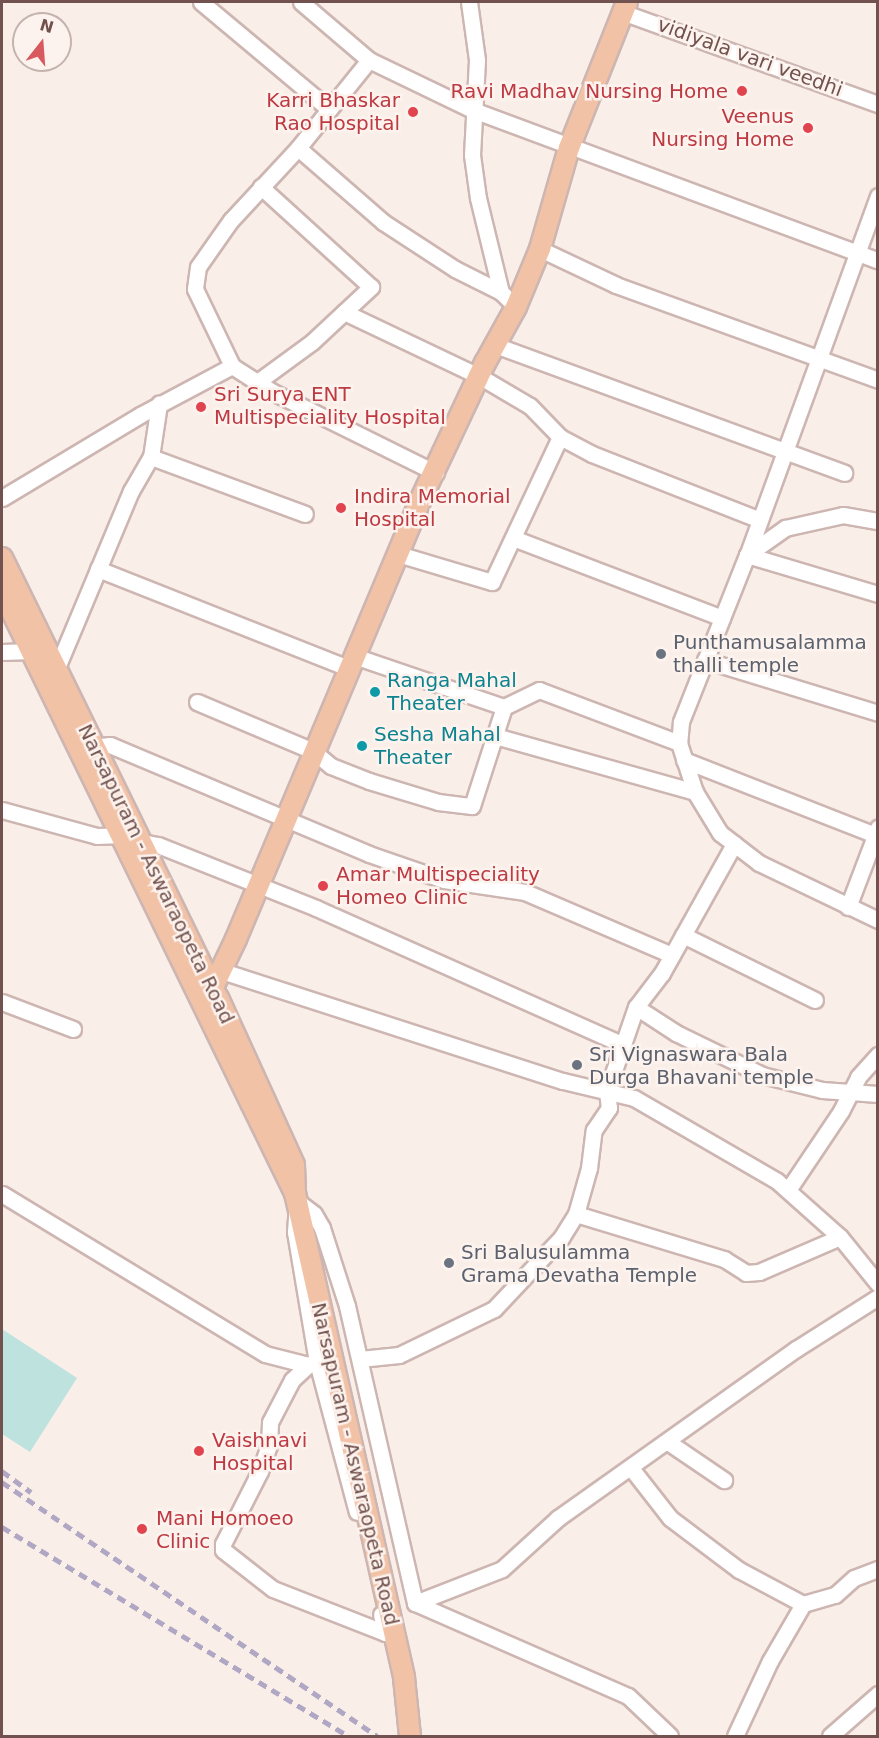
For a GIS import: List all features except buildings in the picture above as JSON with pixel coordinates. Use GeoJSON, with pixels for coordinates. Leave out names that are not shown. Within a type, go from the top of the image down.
{"type":"FeatureCollection","features":[{"type":"Feature","properties":{"kind":"main road"},"geometry":{"type":"LineString","coordinates":[[213,988],[398,554],[479,376],[516,307],[540,249],[569,148],[624,7]]}},
{"type":"Feature","properties":{"kind":"main road","name":"Narsapuram - Aswaraopeta Road"},"geometry":{"type":"LineString","coordinates":[[2,558],[213,988],[296,1197],[402,1669],[410,1737]]}},
{"type":"Feature","properties":{"kind":"main road","name":"Narsapuram - Aswaraopeta Road"},"geometry":{"type":"LineString","coordinates":[[2,591],[122,835],[213,988]]}},
{"type":"Feature","properties":{"kind":"street"},"geometry":{"type":"LineString","coordinates":[[201,2],[329,109]]}},
{"type":"Feature","properties":{"kind":"street"},"geometry":{"type":"LineString","coordinates":[[301,2],[369,60],[473,111],[878,261]]}},
{"type":"Feature","properties":{"kind":"street"},"geometry":{"type":"LineString","coordinates":[[469,2],[477,60],[472,155],[478,198],[501,292]]}},
{"type":"Feature","properties":{"kind":"street","name":"vidiyala vari veedhi"},"geometry":{"type":"LineString","coordinates":[[624,7],[878,105]]}},
{"type":"Feature","properties":{"kind":"street"},"geometry":{"type":"LineString","coordinates":[[369,60],[298,148],[231,220],[198,267],[195,289],[232,366],[256,383],[436,473]]}},
{"type":"Feature","properties":{"kind":"street"},"geometry":{"type":"LineString","coordinates":[[298,148],[383,222],[454,269],[501,292],[516,307]]}},
{"type":"Feature","properties":{"kind":"street"},"geometry":{"type":"LineString","coordinates":[[256,383],[312,342],[371,287],[261,187]]}},
{"type":"Feature","properties":{"kind":"street"},"geometry":{"type":"LineString","coordinates":[[878,196],[747,555],[681,722],[679,743],[695,792],[720,833],[759,863],[878,920]]}},
{"type":"Feature","properties":{"kind":"street"},"geometry":{"type":"LineString","coordinates":[[540,249],[616,285],[878,380]]}},
{"type":"Feature","properties":{"kind":"street"},"geometry":{"type":"LineString","coordinates":[[344,312],[479,376],[530,406],[560,437],[592,454],[760,520]]}},
{"type":"Feature","properties":{"kind":"street"},"geometry":{"type":"LineString","coordinates":[[495,345],[844,473]]}},
{"type":"Feature","properties":{"kind":"street"},"geometry":{"type":"LineString","coordinates":[[2,498],[159,404],[232,366]]}},
{"type":"Feature","properties":{"kind":"street"},"geometry":{"type":"LineString","coordinates":[[56,670],[131,491],[151,457],[159,404]]}},
{"type":"Feature","properties":{"kind":"street"},"geometry":{"type":"LineString","coordinates":[[398,554],[492,582],[560,437]]}},
{"type":"Feature","properties":{"kind":"street"},"geometry":{"type":"LineString","coordinates":[[151,457],[305,514]]}},
{"type":"Feature","properties":{"kind":"street"},"geometry":{"type":"LineString","coordinates":[[747,555],[785,528],[843,515],[878,521]]}},
{"type":"Feature","properties":{"kind":"street"},"geometry":{"type":"LineString","coordinates":[[513,538],[722,618]]}},
{"type":"Feature","properties":{"kind":"street"},"geometry":{"type":"LineString","coordinates":[[747,555],[878,594]]}},
{"type":"Feature","properties":{"kind":"street"},"geometry":{"type":"LineString","coordinates":[[98,569],[351,662],[504,707],[539,690],[679,743]]}},
{"type":"Feature","properties":{"kind":"street"},"geometry":{"type":"LineString","coordinates":[[2,652],[32,651]]}},
{"type":"Feature","properties":{"kind":"street"},"geometry":{"type":"LineString","coordinates":[[705,660],[878,713]]}},
{"type":"Feature","properties":{"kind":"street"},"geometry":{"type":"LineString","coordinates":[[197,702],[313,751],[332,766],[369,781],[438,802],[472,806],[504,707]]}},
{"type":"Feature","properties":{"kind":"street"},"geometry":{"type":"LineString","coordinates":[[495,736],[695,792]]}},
{"type":"Feature","properties":{"kind":"street"},"geometry":{"type":"LineString","coordinates":[[93,747],[110,745],[287,816],[369,854],[444,880],[525,892],[672,955]]}},
{"type":"Feature","properties":{"kind":"street"},"geometry":{"type":"LineString","coordinates":[[684,760],[877,833],[848,907]]}},
{"type":"Feature","properties":{"kind":"street"},"geometry":{"type":"LineString","coordinates":[[2,810],[97,836],[122,835]]}},
{"type":"Feature","properties":{"kind":"street"},"geometry":{"type":"LineString","coordinates":[[141,842],[159,844],[259,884],[621,1044]]}},
{"type":"Feature","properties":{"kind":"street"},"geometry":{"type":"LineString","coordinates":[[360,1359],[399,1355],[494,1309],[553,1246],[576,1214],[589,1168],[594,1130],[609,1108],[607,1091],[621,1044],[636,1006],[672,955],[734,844]]}},
{"type":"Feature","properties":{"kind":"street"},"geometry":{"type":"LineString","coordinates":[[683,935],[815,1000]]}},
{"type":"Feature","properties":{"kind":"street"},"geometry":{"type":"LineString","coordinates":[[213,988],[387,1026],[634,1098],[788,1190],[840,1237],[878,1284]]}},
{"type":"Feature","properties":{"kind":"street"},"geometry":{"type":"LineString","coordinates":[[2,1002],[73,1029]]}},
{"type":"Feature","properties":{"kind":"street"},"geometry":{"type":"LineString","coordinates":[[636,1006],[676,1033],[762,1075],[789,1084],[878,1094]]}},
{"type":"Feature","properties":{"kind":"street"},"geometry":{"type":"LineString","coordinates":[[788,1190],[841,1111],[848,1092],[878,1055]]}},
{"type":"Feature","properties":{"kind":"street"},"geometry":{"type":"LineString","coordinates":[[2,1194],[265,1354],[312,1363]]}},
{"type":"Feature","properties":{"kind":"street"},"geometry":{"type":"LineString","coordinates":[[296,1197],[314,1214],[322,1228],[360,1359],[416,1603]]}},
{"type":"Feature","properties":{"kind":"street"},"geometry":{"type":"LineString","coordinates":[[296,1197],[294,1232],[312,1363],[385,1633],[273,1589],[223,1550],[223,1544],[260,1472],[269,1445],[270,1422],[292,1380],[312,1363]]}},
{"type":"Feature","properties":{"kind":"street"},"geometry":{"type":"LineString","coordinates":[[576,1214],[724,1259],[746,1273],[759,1272],[840,1237]]}},
{"type":"Feature","properties":{"kind":"street"},"geometry":{"type":"LineString","coordinates":[[416,1603],[502,1569],[558,1518],[878,1297]]}},
{"type":"Feature","properties":{"kind":"street"},"geometry":{"type":"LineString","coordinates":[[668,1442],[724,1480]]}},
{"type":"Feature","properties":{"kind":"street"},"geometry":{"type":"LineString","coordinates":[[631,1468],[670,1518],[738,1570],[803,1604],[836,1595],[854,1578],[878,1569]]}},
{"type":"Feature","properties":{"kind":"street"},"geometry":{"type":"LineString","coordinates":[[416,1603],[628,1696],[670,1737]]}},
{"type":"Feature","properties":{"kind":"street"},"geometry":{"type":"LineString","coordinates":[[735,1737],[770,1660],[803,1604]]}},
{"type":"Feature","properties":{"kind":"street"},"geometry":{"type":"LineString","coordinates":[[830,1737],[878,1694]]}},
{"type":"Feature","properties":{"kind":"water"},"geometry":{"type":"Polygon","coordinates":[[[2,1329],[77,1378],[30,1452],[2,1434],[2,1329]]]}},
{"type":"Feature","properties":{"kind":"railway"},"geometry":{"type":"LineString","coordinates":[[2,1471],[31,1492]]}},
{"type":"Feature","properties":{"kind":"railway"},"geometry":{"type":"LineString","coordinates":[[2,1482],[377,1736]]}},
{"type":"Feature","properties":{"kind":"railway"},"geometry":{"type":"LineString","coordinates":[[2,1527],[349,1736]]}},
{"type":"Feature","properties":{"kind":"place","name":"Ravi Madhav Nursing Home"},"geometry":{"type":"Point","coordinates":[742,91]}},
{"type":"Feature","properties":{"kind":"place","name":"Karri Bhaskar Rao Hospital"},"geometry":{"type":"Point","coordinates":[413,112]}},
{"type":"Feature","properties":{"kind":"place","name":"Veenus Nursing Home"},"geometry":{"type":"Point","coordinates":[808,128]}},
{"type":"Feature","properties":{"kind":"place","name":"Sri Surya ENT Multispeciality Hospital"},"geometry":{"type":"Point","coordinates":[201,407]}},
{"type":"Feature","properties":{"kind":"place","name":"Indira Memorial Hospital"},"geometry":{"type":"Point","coordinates":[341,508]}},
{"type":"Feature","properties":{"kind":"place","name":"Punthamusalamma thalli temple"},"geometry":{"type":"Point","coordinates":[661,654]}},
{"type":"Feature","properties":{"kind":"place","name":"Ranga Mahal Theater"},"geometry":{"type":"Point","coordinates":[375,692]}},
{"type":"Feature","properties":{"kind":"place","name":"Sesha Mahal Theater"},"geometry":{"type":"Point","coordinates":[362,746]}},
{"type":"Feature","properties":{"kind":"place","name":"Amar Multispeciality Homeo Clinic"},"geometry":{"type":"Point","coordinates":[323,886]}},
{"type":"Feature","properties":{"kind":"place","name":"Sri Vignaswara Bala Durga Bhavani temple"},"geometry":{"type":"Point","coordinates":[577,1065]}},
{"type":"Feature","properties":{"kind":"place","name":"Sri Balusulamma Grama Devatha Temple"},"geometry":{"type":"Point","coordinates":[449,1263]}},
{"type":"Feature","properties":{"kind":"place","name":"Vaishnavi Hospital"},"geometry":{"type":"Point","coordinates":[199,1451]}},
{"type":"Feature","properties":{"kind":"place","name":"Mani Homoeo Clinic"},"geometry":{"type":"Point","coordinates":[142,1529]}}]}
